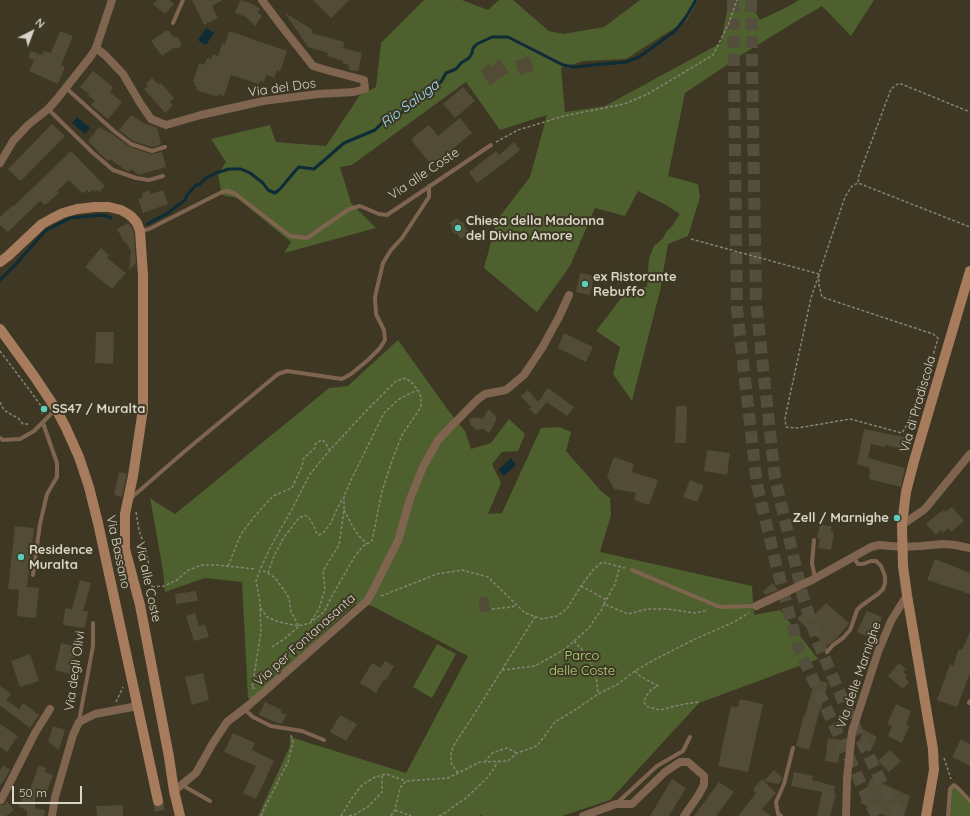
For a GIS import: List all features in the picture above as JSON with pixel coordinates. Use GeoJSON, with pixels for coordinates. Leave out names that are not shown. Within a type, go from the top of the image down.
{"type":"FeatureCollection","features":[{"type":"Feature","properties":{"kind":"street"},"geometry":{"type":"LineString","coordinates":[[0,163],[13,141],[28,125],[48,109],[91,56],[96,48],[112,0]]}},
{"type":"Feature","properties":{"kind":"street","name":"Via del Dos"},"geometry":{"type":"LineString","coordinates":[[96,48],[105,55],[123,74],[151,119],[166,125],[201,115],[263,101],[318,94],[354,92],[365,89],[364,80],[313,66],[262,0]]}},
{"type":"Feature","properties":{"kind":"street"},"geometry":{"type":"LineString","coordinates":[[0,262],[42,224],[63,213],[77,209],[109,207],[121,210],[128,214],[137,223],[140,231]]}},
{"type":"Feature","properties":{"kind":"street","name":"Via alle Coste"},"geometry":{"type":"LineString","coordinates":[[140,231],[143,275],[143,409],[125,514],[125,549],[140,605],[169,757],[178,788],[180,816]]}},
{"type":"Feature","properties":{"kind":"street","name":"Via di Pradiscola"},"geometry":{"type":"LineString","coordinates":[[902,547],[902,525],[906,492],[970,271]]}},
{"type":"Feature","properties":{"kind":"street","name":"Via per Fontanasanta"},"geometry":{"type":"LineString","coordinates":[[178,788],[196,773],[212,743],[227,722],[244,709],[368,600],[398,540],[410,499],[423,467],[438,440],[478,399],[485,394],[506,390],[524,375],[542,348],[569,295]]}},
{"type":"Feature","properties":{"kind":"street","name":"Via Bassano"},"geometry":{"type":"LineString","coordinates":[[0,329],[56,409],[79,457],[89,487],[98,523],[158,801]]}},
{"type":"Feature","properties":{"kind":"street"},"geometry":{"type":"LineString","coordinates":[[0,341],[15,350]]}},
{"type":"Feature","properties":{"kind":"street"},"geometry":{"type":"LineString","coordinates":[[902,525],[925,509],[970,454]]}},
{"type":"Feature","properties":{"kind":"street"},"geometry":{"type":"LineString","coordinates":[[756,606],[815,579],[871,547],[879,545],[902,547],[943,544],[970,548]]}},
{"type":"Feature","properties":{"kind":"street"},"geometry":{"type":"LineString","coordinates":[[902,547],[907,595],[933,749],[934,770],[926,816]]}},
{"type":"Feature","properties":{"kind":"street","name":"Via delle Marnighe"},"geometry":{"type":"LineString","coordinates":[[846,816],[847,778],[852,732],[878,652],[891,621],[907,595]]}},
{"type":"Feature","properties":{"kind":"street","name":"Via degli Olivi"},"geometry":{"type":"LineString","coordinates":[[52,816],[55,797],[73,735],[79,722],[96,714],[138,706]]}},
{"type":"Feature","properties":{"kind":"street"},"geometry":{"type":"LineString","coordinates":[[1,800],[35,733],[50,709]]}},
{"type":"Feature","properties":{"kind":"street"},"geometry":{"type":"LineString","coordinates":[[583,816],[616,804],[632,804],[665,772],[680,762],[688,762],[704,776],[704,785],[684,816]]}},
{"type":"Feature","properties":{"kind":"lane"},"geometry":{"type":"LineString","coordinates":[[173,23],[183,0]]}},
{"type":"Feature","properties":{"kind":"lane"},"geometry":{"type":"LineString","coordinates":[[66,88],[114,131],[131,144],[152,151],[166,147]]}},
{"type":"Feature","properties":{"kind":"lane"},"geometry":{"type":"LineString","coordinates":[[48,109],[112,170],[136,178],[149,180],[163,176]]}},
{"type":"Feature","properties":{"kind":"lane","name":"Via alle Coste"},"geometry":{"type":"LineString","coordinates":[[140,231],[149,229],[222,192],[227,191],[234,193],[290,236],[307,238],[349,209],[360,206],[379,214],[387,215],[491,144]]}},
{"type":"Feature","properties":{"kind":"lane"},"geometry":{"type":"LineString","coordinates":[[128,501],[278,374],[287,371],[342,379],[351,374],[380,348],[385,340],[384,330],[376,314],[375,297],[383,263],[391,250],[402,238],[429,197],[429,186]]}},
{"type":"Feature","properties":{"kind":"lane"},"geometry":{"type":"LineString","coordinates":[[0,438],[3,440],[20,439],[34,431],[56,409]]}},
{"type":"Feature","properties":{"kind":"lane"},"geometry":{"type":"LineString","coordinates":[[33,575],[40,524],[47,494],[57,477],[58,463],[44,422]]}},
{"type":"Feature","properties":{"kind":"lane"},"geometry":{"type":"LineString","coordinates":[[814,540],[812,563],[815,579]]}},
{"type":"Feature","properties":{"kind":"lane"},"geometry":{"type":"LineString","coordinates":[[827,652],[850,630],[857,610],[878,594],[883,589],[885,583],[885,576],[881,566],[876,561],[858,564],[853,557]]}},
{"type":"Feature","properties":{"kind":"lane"},"geometry":{"type":"LineString","coordinates":[[632,570],[720,607],[756,606]]}},
{"type":"Feature","properties":{"kind":"lane","name":"Via degli Olivi"},"geometry":{"type":"LineString","coordinates":[[79,722],[93,646],[93,623]]}},
{"type":"Feature","properties":{"kind":"lane"},"geometry":{"type":"LineString","coordinates":[[244,709],[253,717],[271,726],[302,731],[324,740]]}},
{"type":"Feature","properties":{"kind":"lane"},"geometry":{"type":"LineString","coordinates":[[616,804],[657,766],[683,750],[690,737]]}},
{"type":"Feature","properties":{"kind":"lane"},"geometry":{"type":"LineString","coordinates":[[779,815],[776,802],[784,784],[793,748]]}},
{"type":"Feature","properties":{"kind":"lane"},"geometry":{"type":"LineString","coordinates":[[948,816],[950,789],[954,785],[970,801]]}},
{"type":"Feature","properties":{"kind":"lane"},"geometry":{"type":"LineString","coordinates":[[178,788],[210,801]]}},
{"type":"Feature","properties":{"kind":"path"},"geometry":{"type":"LineString","coordinates":[[491,144],[518,130],[564,116],[624,104],[646,95],[712,55],[728,26],[737,0]]}},
{"type":"Feature","properties":{"kind":"path"},"geometry":{"type":"LineString","coordinates":[[858,183],[859,175],[891,89],[899,83],[970,112]]}},
{"type":"Feature","properties":{"kind":"path"},"geometry":{"type":"LineString","coordinates":[[819,274],[819,285],[822,297],[934,334],[938,338],[926,381],[914,405],[909,421],[902,433],[850,419],[798,428],[786,427],[784,418],[811,298],[819,274],[845,197],[852,186],[858,183],[970,227]]}},
{"type":"Feature","properties":{"kind":"path"},"geometry":{"type":"LineString","coordinates":[[691,239],[819,274]]}},
{"type":"Feature","properties":{"kind":"path"},"geometry":{"type":"LineString","coordinates":[[0,351],[41,406],[41,416],[44,422]]}},
{"type":"Feature","properties":{"kind":"path"},"geometry":{"type":"LineString","coordinates":[[257,689],[252,688],[261,632],[260,607],[256,581],[270,548],[292,510],[310,474],[361,416],[396,381],[406,378],[418,390],[421,397],[421,407],[402,434],[393,458],[382,492],[372,540],[355,556],[324,612],[310,623],[299,626],[279,622],[268,618],[260,607]]}},
{"type":"Feature","properties":{"kind":"path"},"geometry":{"type":"LineString","coordinates":[[268,572],[284,537],[299,518],[305,515],[309,518],[319,535],[323,533],[331,523],[384,413],[398,399],[418,390]]}},
{"type":"Feature","properties":{"kind":"path"},"geometry":{"type":"LineString","coordinates":[[0,402],[4,410],[18,418],[23,424],[27,424],[34,431]]}},
{"type":"Feature","properties":{"kind":"path"},"geometry":{"type":"LineString","coordinates":[[228,566],[241,534],[273,496],[292,488],[304,458],[315,448],[317,442],[323,440],[330,450]]}},
{"type":"Feature","properties":{"kind":"path"},"geometry":{"type":"LineString","coordinates":[[310,623],[319,610],[325,589],[323,571],[339,545],[344,510],[344,496]]}},
{"type":"Feature","properties":{"kind":"path"},"geometry":{"type":"LineString","coordinates":[[128,501],[135,508],[139,530],[147,554],[152,587],[140,605]]}},
{"type":"Feature","properties":{"kind":"path"},"geometry":{"type":"LineString","coordinates":[[344,510],[353,528],[367,544]]}},
{"type":"Feature","properties":{"kind":"path"},"geometry":{"type":"LineString","coordinates":[[368,600],[437,574],[462,570],[488,577],[525,613],[542,619],[557,616],[567,609],[581,586],[593,570],[602,562],[632,570]]}},
{"type":"Feature","properties":{"kind":"path"},"geometry":{"type":"LineString","coordinates":[[152,587],[164,586],[177,580],[187,571],[201,565],[256,569]]}},
{"type":"Feature","properties":{"kind":"path"},"geometry":{"type":"LineString","coordinates":[[502,670],[535,666],[565,649],[589,628],[596,616],[601,611],[615,584],[620,566]]}},
{"type":"Feature","properties":{"kind":"path"},"geometry":{"type":"LineString","coordinates":[[263,571],[268,572],[275,578],[284,590],[289,598],[291,612],[299,626]]}},
{"type":"Feature","properties":{"kind":"path"},"geometry":{"type":"LineString","coordinates":[[581,586],[607,600]]}},
{"type":"Feature","properties":{"kind":"path"},"geometry":{"type":"LineString","coordinates":[[604,604],[628,614],[647,609],[668,609],[695,613],[720,607]]}},
{"type":"Feature","properties":{"kind":"path"},"geometry":{"type":"LineString","coordinates":[[492,609],[512,607],[516,605]]}},
{"type":"Feature","properties":{"kind":"path"},"geometry":{"type":"LineString","coordinates":[[341,816],[362,785],[375,777],[386,774],[406,781],[448,778],[480,762],[508,762],[517,753],[537,746],[555,722],[598,694],[618,684],[634,671],[686,644],[734,622],[751,612],[756,606]]}},
{"type":"Feature","properties":{"kind":"path"},"geometry":{"type":"LineString","coordinates":[[458,773],[451,763],[451,753],[454,745],[535,617]]}},
{"type":"Feature","properties":{"kind":"path"},"geometry":{"type":"LineString","coordinates":[[272,647],[287,638],[299,626]]}},
{"type":"Feature","properties":{"kind":"path"},"geometry":{"type":"LineString","coordinates":[[574,641],[586,654],[593,668],[597,682],[598,694]]}},
{"type":"Feature","properties":{"kind":"path"},"geometry":{"type":"LineString","coordinates":[[634,671],[658,686],[652,689],[646,696],[644,703],[648,707],[660,710],[699,702]]}},
{"type":"Feature","properties":{"kind":"path"},"geometry":{"type":"LineString","coordinates":[[104,712],[116,701],[124,684]]}},
{"type":"Feature","properties":{"kind":"path"},"geometry":{"type":"LineString","coordinates":[[261,816],[288,762],[293,741],[289,729]]}},
{"type":"Feature","properties":{"kind":"path"},"geometry":{"type":"LineString","coordinates":[[485,762],[492,753],[507,748],[517,753]]}},
{"type":"Feature","properties":{"kind":"path"},"geometry":{"type":"LineString","coordinates":[[943,757],[954,785]]}},
{"type":"Feature","properties":{"kind":"path"},"geometry":{"type":"LineString","coordinates":[[439,816],[468,797],[488,778],[498,762]]}},
{"type":"Feature","properties":{"kind":"path"},"geometry":{"type":"LineString","coordinates":[[349,816],[356,814],[369,806],[382,792],[382,775]]}},
{"type":"Feature","properties":{"kind":"path"},"geometry":{"type":"LineString","coordinates":[[391,816],[395,810],[400,788],[406,781]]}},
{"type":"Feature","properties":{"kind":"path"},"geometry":{"type":"LineString","coordinates":[[395,810],[411,816]]}},
{"type":"Feature","properties":{"kind":"green space"},"geometry":{"type":"Polygon","coordinates":[[[424,0],[462,0],[488,10],[499,0],[513,0],[549,31],[563,34],[604,27],[640,0],[698,0],[687,20],[626,59],[584,61],[561,68],[565,112],[605,106],[721,43],[728,5],[731,0],[748,0],[760,20],[799,0],[874,0],[851,36],[822,6],[743,54],[685,93],[668,176],[698,184],[700,197],[688,236],[668,244],[660,291],[632,401],[613,374],[620,347],[596,331],[629,288],[647,287],[649,258],[654,246],[663,238],[680,214],[638,191],[625,216],[595,208],[570,266],[537,312],[484,268],[497,220],[530,177],[547,115],[500,130],[466,82],[352,165],[340,167],[351,203],[376,228],[284,253],[291,242],[237,198],[222,195],[218,174],[226,162],[211,139],[270,125],[276,142],[326,146],[360,95],[376,87],[381,43],[424,0]]]}},
{"type":"Feature","properties":{"kind":"green space","name":"Parco delle Coste"},"geometry":{"type":"Polygon","coordinates":[[[398,340],[448,410],[465,431],[471,449],[491,443],[509,419],[525,434],[518,451],[502,452],[492,464],[501,483],[488,514],[502,513],[541,428],[559,427],[571,432],[566,451],[601,491],[610,498],[611,515],[600,552],[752,586],[754,615],[780,610],[818,659],[699,703],[610,800],[562,816],[258,816],[290,746],[290,737],[406,773],[468,656],[372,606],[355,604],[252,700],[248,698],[242,582],[205,578],[165,592],[163,571],[150,497],[175,514],[329,388],[348,386],[398,340]]]}},
{"type":"Feature","properties":{"kind":"green space"},"geometry":{"type":"Polygon","coordinates":[[[437,644],[456,654],[432,698],[413,687],[437,644]]]}},
{"type":"Feature","properties":{"kind":"green space"},"geometry":{"type":"Polygon","coordinates":[[[954,785],[970,801],[970,816],[948,816],[950,794],[954,785]]]}},
{"type":"Feature","properties":{"kind":"water"},"geometry":{"type":"Polygon","coordinates":[[[206,28],[214,33],[206,45],[198,40],[206,28]]]}},
{"type":"Feature","properties":{"kind":"water"},"geometry":{"type":"Polygon","coordinates":[[[77,117],[90,128],[85,134],[72,123],[77,117]]]}},
{"type":"Feature","properties":{"kind":"water"},"geometry":{"type":"Polygon","coordinates":[[[511,458],[516,465],[504,476],[498,470],[511,458]]]}},
{"type":"Feature","properties":{"kind":"building"},"geometry":{"type":"Polygon","coordinates":[[[157,0],[169,0],[174,4],[165,14],[153,4],[157,0]]]}},
{"type":"Feature","properties":{"kind":"building"},"geometry":{"type":"Polygon","coordinates":[[[192,0],[223,0],[212,6],[218,18],[204,25],[192,0]]]}},
{"type":"Feature","properties":{"kind":"building"},"geometry":{"type":"Polygon","coordinates":[[[240,0],[253,4],[260,9],[258,12],[262,16],[255,26],[246,17],[235,13],[240,0]]]}},
{"type":"Feature","properties":{"kind":"building"},"geometry":{"type":"Polygon","coordinates":[[[313,0],[349,0],[331,18],[313,0]]]}},
{"type":"Feature","properties":{"kind":"building"},"geometry":{"type":"Polygon","coordinates":[[[285,13],[313,30],[311,33],[345,42],[343,48],[362,53],[358,71],[349,70],[349,65],[342,63],[343,61],[327,56],[328,53],[308,47],[285,13]]]}},
{"type":"Feature","properties":{"kind":"building"},"geometry":{"type":"Polygon","coordinates":[[[60,31],[73,36],[61,65],[65,67],[58,84],[29,71],[34,60],[28,58],[31,51],[42,55],[44,51],[51,53],[60,31]]]}},
{"type":"Feature","properties":{"kind":"building"},"geometry":{"type":"Polygon","coordinates":[[[166,31],[169,31],[174,38],[177,36],[182,45],[177,49],[175,47],[162,56],[151,41],[166,31]]]}},
{"type":"Feature","properties":{"kind":"building"},"geometry":{"type":"Polygon","coordinates":[[[229,31],[287,51],[280,72],[277,70],[274,78],[267,75],[264,82],[260,81],[259,84],[231,75],[224,96],[219,94],[218,97],[196,90],[197,87],[194,86],[195,83],[193,82],[199,63],[204,65],[207,58],[211,59],[213,54],[218,56],[222,43],[225,44],[229,31]]]}},
{"type":"Feature","properties":{"kind":"building"},"geometry":{"type":"Polygon","coordinates":[[[529,56],[534,71],[520,75],[515,61],[529,56]]]}},
{"type":"Feature","properties":{"kind":"building"},"geometry":{"type":"Polygon","coordinates":[[[499,59],[509,72],[490,85],[480,71],[489,64],[491,67],[499,59]]]}},
{"type":"Feature","properties":{"kind":"building"},"geometry":{"type":"Polygon","coordinates":[[[93,71],[113,87],[110,92],[122,102],[108,119],[91,105],[95,101],[80,87],[93,71]]]}},
{"type":"Feature","properties":{"kind":"building"},"geometry":{"type":"Polygon","coordinates":[[[152,78],[159,85],[161,83],[174,98],[170,102],[173,105],[165,113],[144,89],[148,86],[146,84],[152,78]]]}},
{"type":"Feature","properties":{"kind":"building"},"geometry":{"type":"Polygon","coordinates":[[[463,87],[475,101],[455,118],[443,104],[463,87]]]}},
{"type":"Feature","properties":{"kind":"building"},"geometry":{"type":"Polygon","coordinates":[[[131,115],[144,123],[157,128],[161,143],[160,145],[152,147],[133,141],[119,130],[131,115]]]}},
{"type":"Feature","properties":{"kind":"building"},"geometry":{"type":"Polygon","coordinates":[[[460,118],[472,133],[433,167],[411,140],[429,125],[438,136],[460,118]]]}},
{"type":"Feature","properties":{"kind":"building"},"geometry":{"type":"Polygon","coordinates":[[[52,124],[65,136],[22,180],[19,180],[8,169],[52,124]]]}},
{"type":"Feature","properties":{"kind":"building"},"geometry":{"type":"Polygon","coordinates":[[[99,127],[130,147],[151,154],[162,152],[166,167],[138,175],[132,169],[129,172],[110,159],[108,161],[88,141],[99,127]]]}},
{"type":"Feature","properties":{"kind":"building"},"geometry":{"type":"Polygon","coordinates":[[[514,142],[520,150],[477,183],[469,172],[496,151],[499,155],[514,142]]]}},
{"type":"Feature","properties":{"kind":"building"},"geometry":{"type":"Polygon","coordinates":[[[71,151],[105,186],[99,192],[97,190],[95,192],[93,190],[89,193],[87,190],[85,193],[82,193],[69,180],[57,191],[59,193],[45,205],[40,201],[8,232],[0,225],[0,217],[13,205],[14,206],[71,151]]]}},
{"type":"Feature","properties":{"kind":"building"},"geometry":{"type":"Polygon","coordinates":[[[149,190],[151,194],[163,190],[168,204],[143,213],[138,199],[143,197],[142,193],[149,190]]]}},
{"type":"Feature","properties":{"kind":"building","name":"Chiesa della Madonna del Divino Amore"},"geometry":{"type":"Polygon","coordinates":[[[457,218],[464,223],[465,228],[469,233],[461,239],[452,231],[452,226],[449,223],[457,218]]]}},
{"type":"Feature","properties":{"kind":"building"},"geometry":{"type":"Polygon","coordinates":[[[128,223],[134,232],[136,263],[129,270],[131,251],[117,229],[128,223]]]}},
{"type":"Feature","properties":{"kind":"building"},"geometry":{"type":"Polygon","coordinates":[[[101,248],[109,255],[107,258],[126,273],[112,289],[85,267],[101,248]]]}},
{"type":"Feature","properties":{"kind":"building","name":"ex Ristorante Rebuffo"},"geometry":{"type":"Polygon","coordinates":[[[580,273],[594,276],[590,295],[576,292],[580,273]]]}},
{"type":"Feature","properties":{"kind":"building"},"geometry":{"type":"Polygon","coordinates":[[[96,332],[114,332],[113,364],[95,363],[96,332]]]}},
{"type":"Feature","properties":{"kind":"building"},"geometry":{"type":"Polygon","coordinates":[[[564,333],[593,347],[586,362],[558,348],[564,333]]]}},
{"type":"Feature","properties":{"kind":"building"},"geometry":{"type":"Polygon","coordinates":[[[548,388],[574,407],[567,416],[547,402],[536,415],[529,409],[531,407],[521,396],[528,390],[538,402],[548,388]]]}},
{"type":"Feature","properties":{"kind":"building"},"geometry":{"type":"Polygon","coordinates":[[[676,406],[687,406],[686,443],[675,443],[676,406]]]}},
{"type":"Feature","properties":{"kind":"building"},"geometry":{"type":"Polygon","coordinates":[[[489,409],[497,418],[492,429],[489,433],[483,429],[476,430],[470,424],[469,419],[478,417],[482,419],[489,409]]]}},
{"type":"Feature","properties":{"kind":"building"},"geometry":{"type":"Polygon","coordinates":[[[864,429],[913,439],[909,450],[871,444],[868,458],[905,468],[901,487],[869,479],[870,468],[857,464],[864,429]]]}},
{"type":"Feature","properties":{"kind":"building"},"geometry":{"type":"Polygon","coordinates":[[[707,450],[730,453],[727,475],[704,471],[707,450]]]}},
{"type":"Feature","properties":{"kind":"building"},"geometry":{"type":"Polygon","coordinates":[[[614,457],[634,464],[632,472],[658,480],[649,505],[634,500],[636,493],[614,489],[607,476],[614,457]]]}},
{"type":"Feature","properties":{"kind":"building"},"geometry":{"type":"Polygon","coordinates":[[[119,472],[127,474],[122,497],[114,495],[119,472]]]}},
{"type":"Feature","properties":{"kind":"building"},"geometry":{"type":"Polygon","coordinates":[[[690,480],[703,485],[697,502],[683,497],[690,480]]]}},
{"type":"Feature","properties":{"kind":"building"},"geometry":{"type":"Polygon","coordinates":[[[952,507],[964,521],[951,532],[948,528],[943,533],[941,530],[936,535],[926,524],[940,512],[944,510],[946,512],[952,507]]]}},
{"type":"Feature","properties":{"kind":"building"},"geometry":{"type":"Polygon","coordinates":[[[820,524],[832,527],[830,531],[834,532],[831,550],[818,548],[820,539],[817,538],[820,524]]]}},
{"type":"Feature","properties":{"kind":"building","name":"Residence Muralta"},"geometry":{"type":"Polygon","coordinates":[[[15,526],[34,528],[27,587],[39,588],[36,618],[17,616],[19,590],[8,589],[15,526]]]}},
{"type":"Feature","properties":{"kind":"building"},"geometry":{"type":"Polygon","coordinates":[[[935,559],[970,573],[970,594],[927,580],[935,559]]]}},
{"type":"Feature","properties":{"kind":"building"},"geometry":{"type":"Polygon","coordinates":[[[80,580],[91,583],[83,611],[88,611],[85,628],[63,625],[65,608],[72,609],[80,580]]]}},
{"type":"Feature","properties":{"kind":"building"},"geometry":{"type":"Polygon","coordinates":[[[772,583],[778,590],[766,595],[763,592],[772,583]]]}},
{"type":"Feature","properties":{"kind":"building"},"geometry":{"type":"Polygon","coordinates":[[[196,591],[198,601],[176,604],[175,594],[196,591]]]}},
{"type":"Feature","properties":{"kind":"building"},"geometry":{"type":"Polygon","coordinates":[[[488,597],[490,611],[480,612],[479,598],[488,597]]]}},
{"type":"Feature","properties":{"kind":"building"},"geometry":{"type":"Polygon","coordinates":[[[826,603],[849,623],[836,639],[827,646],[797,619],[808,607],[815,614],[826,603]]]}},
{"type":"Feature","properties":{"kind":"building"},"geometry":{"type":"Polygon","coordinates":[[[867,611],[882,617],[873,639],[857,632],[867,611]]]}},
{"type":"Feature","properties":{"kind":"building"},"geometry":{"type":"Polygon","coordinates":[[[195,613],[199,626],[205,625],[209,637],[194,641],[186,616],[195,613]]]}},
{"type":"Feature","properties":{"kind":"building"},"geometry":{"type":"Polygon","coordinates":[[[970,632],[970,673],[957,707],[937,700],[950,664],[953,666],[959,649],[962,650],[970,632]]]}},
{"type":"Feature","properties":{"kind":"building"},"geometry":{"type":"Polygon","coordinates":[[[61,643],[77,647],[70,674],[55,670],[61,643]]]}},
{"type":"Feature","properties":{"kind":"building"},"geometry":{"type":"Polygon","coordinates":[[[30,654],[39,681],[20,687],[11,661],[30,654]]]}},
{"type":"Feature","properties":{"kind":"building"},"geometry":{"type":"Polygon","coordinates":[[[385,661],[394,666],[376,693],[360,683],[372,663],[381,668],[385,661]]]}},
{"type":"Feature","properties":{"kind":"building"},"geometry":{"type":"Polygon","coordinates":[[[899,663],[906,669],[903,672],[907,675],[905,678],[909,682],[903,689],[888,676],[899,663]]]}},
{"type":"Feature","properties":{"kind":"building"},"geometry":{"type":"Polygon","coordinates":[[[203,673],[209,700],[192,705],[185,677],[203,673]]]}},
{"type":"Feature","properties":{"kind":"building"},"geometry":{"type":"Polygon","coordinates":[[[815,679],[828,683],[809,750],[796,746],[815,679]]]}},
{"type":"Feature","properties":{"kind":"building"},"geometry":{"type":"Polygon","coordinates":[[[0,686],[11,694],[6,700],[19,709],[23,703],[39,715],[30,728],[1,706],[0,708],[0,686]]]}},
{"type":"Feature","properties":{"kind":"building"},"geometry":{"type":"Polygon","coordinates":[[[740,699],[763,704],[748,772],[718,766],[731,706],[738,707],[740,699]]]}},
{"type":"Feature","properties":{"kind":"building"},"geometry":{"type":"Polygon","coordinates":[[[265,702],[282,710],[280,712],[286,715],[282,724],[259,715],[265,702]]]}},
{"type":"Feature","properties":{"kind":"building"},"geometry":{"type":"Polygon","coordinates":[[[896,704],[911,711],[906,724],[909,726],[902,743],[888,736],[892,726],[887,724],[896,704]]]}},
{"type":"Feature","properties":{"kind":"building"},"geometry":{"type":"Polygon","coordinates":[[[340,715],[357,724],[346,741],[330,732],[340,715]]]}},
{"type":"Feature","properties":{"kind":"building"},"geometry":{"type":"Polygon","coordinates":[[[0,724],[18,736],[7,752],[0,747],[0,724]]]}},
{"type":"Feature","properties":{"kind":"building"},"geometry":{"type":"Polygon","coordinates":[[[53,726],[65,730],[59,750],[48,742],[53,726]]]}},
{"type":"Feature","properties":{"kind":"building"},"geometry":{"type":"Polygon","coordinates":[[[864,730],[877,737],[870,752],[857,745],[864,730]]]}},
{"type":"Feature","properties":{"kind":"building"},"geometry":{"type":"Polygon","coordinates":[[[233,733],[255,743],[252,750],[274,761],[256,799],[243,793],[256,766],[224,752],[233,733]]]}},
{"type":"Feature","properties":{"kind":"building"},"geometry":{"type":"Polygon","coordinates":[[[828,738],[842,740],[838,763],[825,761],[828,738]]]}},
{"type":"Feature","properties":{"kind":"building"},"geometry":{"type":"Polygon","coordinates":[[[961,739],[970,744],[970,766],[952,757],[961,739]]]}},
{"type":"Feature","properties":{"kind":"building"},"geometry":{"type":"Polygon","coordinates":[[[890,750],[901,761],[889,772],[878,761],[890,750]]]}},
{"type":"Feature","properties":{"kind":"building"},"geometry":{"type":"Polygon","coordinates":[[[4,765],[10,770],[0,786],[0,770],[4,765]]]}},
{"type":"Feature","properties":{"kind":"building"},"geometry":{"type":"Polygon","coordinates":[[[39,765],[46,768],[45,772],[53,775],[47,792],[36,788],[35,808],[45,810],[44,816],[27,816],[27,811],[18,806],[24,794],[28,795],[39,765]]]}},
{"type":"Feature","properties":{"kind":"building"},"geometry":{"type":"Polygon","coordinates":[[[774,770],[782,777],[779,784],[764,781],[774,770]]]}},
{"type":"Feature","properties":{"kind":"building"},"geometry":{"type":"Polygon","coordinates":[[[794,772],[813,776],[812,780],[835,786],[834,793],[836,793],[830,816],[817,816],[822,792],[791,786],[794,772]]]}},
{"type":"Feature","properties":{"kind":"building"},"geometry":{"type":"Polygon","coordinates":[[[871,778],[910,796],[904,816],[886,816],[860,803],[871,778]]]}},
{"type":"Feature","properties":{"kind":"building"},"geometry":{"type":"Polygon","coordinates":[[[672,779],[686,788],[669,816],[650,816],[672,779]]]}},
{"type":"Feature","properties":{"kind":"building"},"geometry":{"type":"Polygon","coordinates":[[[762,779],[776,793],[762,809],[771,816],[738,816],[756,793],[754,788],[762,779]]]}},
{"type":"Feature","properties":{"kind":"building"},"geometry":{"type":"Polygon","coordinates":[[[719,782],[734,792],[716,816],[694,816],[719,782]]]}},
{"type":"Feature","properties":{"kind":"building"},"geometry":{"type":"Polygon","coordinates":[[[7,801],[14,810],[6,816],[0,816],[0,805],[4,805],[7,801]]]}},
{"type":"Feature","properties":{"kind":"building"},"geometry":{"type":"Polygon","coordinates":[[[123,805],[123,816],[97,816],[96,806],[123,805]]]}},
{"type":"Feature","properties":{"kind":"waterway","name":"Rio Saluga"},"geometry":{"type":"LineString","coordinates":[[147,224],[168,213],[185,200],[187,195],[195,186],[200,184],[206,178],[229,169],[241,169],[250,173],[263,183],[268,190],[275,193],[299,167],[314,169],[344,143],[375,130],[389,116],[400,114],[409,105],[423,97],[433,87],[441,82],[446,73],[456,69],[461,63],[469,58],[473,48],[477,44],[492,37],[508,37],[563,65],[575,67],[626,62],[639,57],[675,31],[686,17],[696,0]]}},
{"type":"Feature","properties":{"kind":"waterway","name":"Rio Saluga"},"geometry":{"type":"LineString","coordinates":[[0,280],[45,231],[70,218],[103,215],[111,218]]}},
{"type":"Feature","properties":{"kind":"tunnel"},"geometry":{"type":"LineString","coordinates":[[733,0],[737,309],[757,485],[798,647],[877,816]]}},
{"type":"Feature","properties":{"kind":"tunnel"},"geometry":{"type":"LineString","coordinates":[[751,0],[756,302],[775,478],[803,597],[817,640],[847,710],[886,792],[901,816]]}},
{"type":"Feature","properties":{"kind":"tunnel"},"geometry":{"type":"LineString","coordinates":[[158,801],[161,816]]}},
{"type":"Feature","properties":{"kind":"place","name":"Chiesa della Madonna del Divino Amore"},"geometry":{"type":"Point","coordinates":[458,228]}},
{"type":"Feature","properties":{"kind":"place","name":"ex Ristorante Rebuffo"},"geometry":{"type":"Point","coordinates":[585,284]}},
{"type":"Feature","properties":{"kind":"place","name":"SS47 / Muralta"},"geometry":{"type":"Point","coordinates":[44,409]}},
{"type":"Feature","properties":{"kind":"place","name":"Zell / Marnighe"},"geometry":{"type":"Point","coordinates":[897,518]}},
{"type":"Feature","properties":{"kind":"place","name":"Residence Muralta"},"geometry":{"type":"Point","coordinates":[21,557]}}]}
